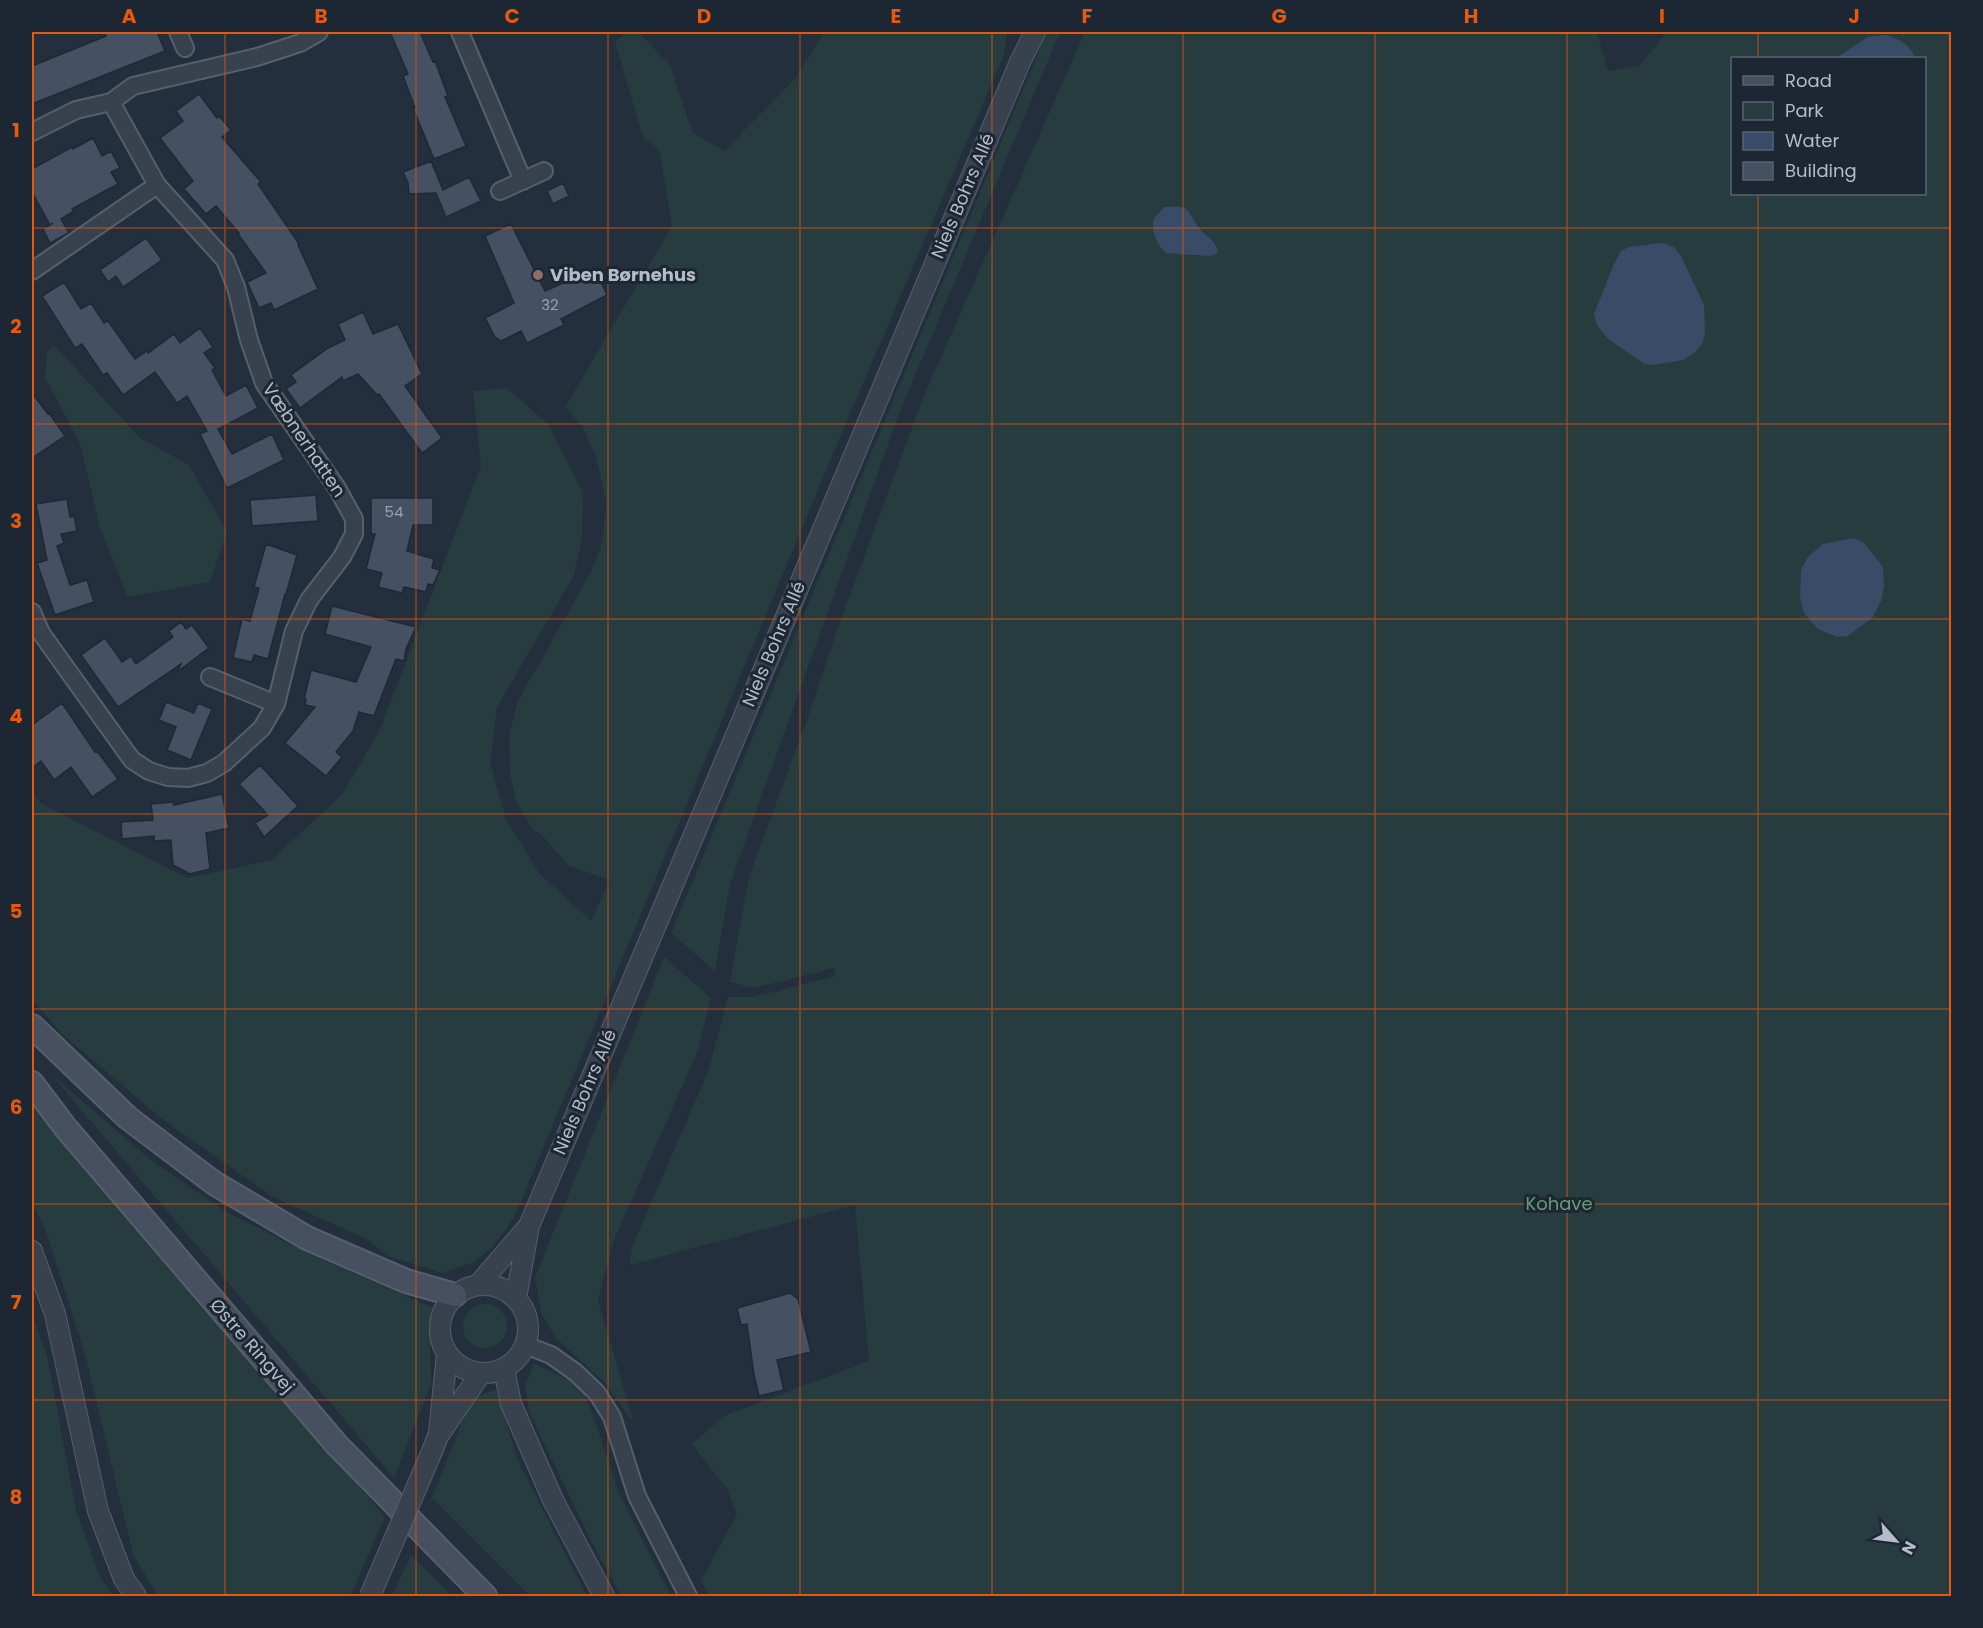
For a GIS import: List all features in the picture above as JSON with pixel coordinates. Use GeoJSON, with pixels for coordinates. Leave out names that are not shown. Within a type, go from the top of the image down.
{"type":"FeatureCollection","features":[{"type":"Feature","properties":{"kind":"main road"},"geometry":{"type":"LineString","coordinates":[[32,1026],[128,1118],[214,1183],[307,1238],[406,1281],[455,1295]]}},
{"type":"Feature","properties":{"kind":"main road","name":"Østre Ringvej"},"geometry":{"type":"LineString","coordinates":[[32,1083],[73,1137],[337,1445],[485,1596]]}},
{"type":"Feature","properties":{"kind":"street"},"geometry":{"type":"LineString","coordinates":[[178,32],[185,48]]}},
{"type":"Feature","properties":{"kind":"street"},"geometry":{"type":"LineString","coordinates":[[32,132],[76,110],[111,102],[133,86],[257,57],[300,43],[319,32]]}},
{"type":"Feature","properties":{"kind":"street"},"geometry":{"type":"LineString","coordinates":[[460,32],[523,181]]}},
{"type":"Feature","properties":{"kind":"street","name":"Niels Bohrs Allé"},"geometry":{"type":"LineString","coordinates":[[1020,62],[1027,32]]}},
{"type":"Feature","properties":{"kind":"street","name":"Niels Bohrs Allé"},"geometry":{"type":"LineString","coordinates":[[516,1298],[529,1226],[1020,62],[1035,32]]}},
{"type":"Feature","properties":{"kind":"street","name":"Væbnerhatten"},"geometry":{"type":"LineString","coordinates":[[32,612],[41,633],[132,760],[149,771],[168,777],[188,778],[207,773],[224,763],[262,728],[276,704],[294,631],[309,600],[342,557],[354,534],[354,519],[337,488],[264,383],[249,340],[236,287],[225,260],[157,185],[111,102]]}},
{"type":"Feature","properties":{"kind":"street"},"geometry":{"type":"LineString","coordinates":[[500,191],[544,171]]}},
{"type":"Feature","properties":{"kind":"street"},"geometry":{"type":"LineString","coordinates":[[32,271],[157,185]]}},
{"type":"Feature","properties":{"kind":"street"},"geometry":{"type":"LineString","coordinates":[[210,677],[276,704]]}},
{"type":"Feature","properties":{"kind":"street","name":"Niels Bohrs Allé"},"geometry":{"type":"LineString","coordinates":[[479,1284],[529,1226]]}},
{"type":"Feature","properties":{"kind":"street"},"geometry":{"type":"LineString","coordinates":[[32,1251],[55,1314],[98,1511],[124,1579],[136,1596]]}},
{"type":"Feature","properties":{"kind":"street"},"geometry":{"type":"LineString","coordinates":[[479,1284],[499,1287],[516,1298],[528,1320],[528,1337],[517,1359],[504,1369],[481,1373],[466,1369],[447,1354],[441,1339],[440,1323],[445,1308],[455,1295],[479,1284]]}},
{"type":"Feature","properties":{"kind":"street"},"geometry":{"type":"LineString","coordinates":[[525,1345],[551,1355],[575,1372],[597,1393],[612,1417],[636,1496],[688,1596]]}},
{"type":"Feature","properties":{"kind":"street"},"geometry":{"type":"LineString","coordinates":[[436,1442],[447,1354]]}},
{"type":"Feature","properties":{"kind":"street"},"geometry":{"type":"LineString","coordinates":[[504,1369],[512,1404],[553,1500],[604,1596]]}},
{"type":"Feature","properties":{"kind":"street"},"geometry":{"type":"LineString","coordinates":[[370,1596],[436,1442],[481,1373]]}},
{"type":"Feature","properties":{"kind":"green space"},"geometry":{"type":"Polygon","coordinates":[[[627,32],[638,32],[670,65],[692,132],[724,151],[795,79],[824,32],[1007,32],[1004,55],[843,430],[514,1218],[491,1249],[469,1264],[442,1273],[388,1256],[367,1239],[273,1197],[162,1119],[62,1034],[32,999],[32,791],[40,803],[188,878],[271,860],[341,796],[379,732],[481,466],[473,391],[507,388],[548,424],[583,492],[582,538],[574,575],[497,707],[490,763],[506,819],[539,873],[591,921],[610,880],[569,866],[541,834],[533,830],[517,803],[510,775],[509,735],[518,701],[591,572],[603,540],[606,501],[596,457],[583,427],[565,407],[672,226],[660,152],[643,137],[615,42],[627,32]]]}},
{"type":"Feature","properties":{"kind":"green space"},"geometry":{"type":"Polygon","coordinates":[[[1047,32],[1060,32],[900,411],[730,884],[715,971],[671,933],[1047,32]]]}},
{"type":"Feature","properties":{"kind":"green space","name":"Kohave"},"geometry":{"type":"Polygon","coordinates":[[[1085,32],[1597,32],[1608,71],[1640,65],[1667,32],[1951,32],[1951,1596],[709,1596],[701,1581],[737,1514],[727,1489],[692,1444],[724,1416],[869,1361],[855,1205],[630,1265],[632,1247],[708,1072],[728,997],[754,997],[835,976],[834,968],[754,988],[730,982],[749,877],[925,393],[1085,32]]]}},
{"type":"Feature","properties":{"kind":"green space"},"geometry":{"type":"Polygon","coordinates":[[[54,345],[140,438],[189,465],[227,532],[210,582],[127,597],[100,527],[80,444],[45,377],[47,352],[54,345]]]}},
{"type":"Feature","properties":{"kind":"green space"},"geometry":{"type":"Polygon","coordinates":[[[664,957],[711,998],[697,1053],[614,1240],[598,1300],[634,1424],[605,1383],[556,1338],[542,1315],[535,1278],[664,957]]]}},
{"type":"Feature","properties":{"kind":"green space"},"geometry":{"type":"Polygon","coordinates":[[[50,1073],[147,1157],[223,1210],[309,1254],[434,1308],[430,1352],[431,1384],[394,1478],[50,1073]]]}},
{"type":"Feature","properties":{"kind":"green space"},"geometry":{"type":"Polygon","coordinates":[[[32,1101],[385,1517],[350,1596],[158,1596],[133,1554],[86,1358],[45,1228],[32,1203],[32,1101]]]}},
{"type":"Feature","properties":{"kind":"green space"},"geometry":{"type":"Polygon","coordinates":[[[485,1304],[494,1305],[501,1310],[506,1317],[506,1335],[501,1342],[494,1347],[485,1348],[476,1347],[469,1342],[464,1335],[463,1326],[464,1317],[469,1310],[476,1305],[485,1304]]]}},
{"type":"Feature","properties":{"kind":"green space"},"geometry":{"type":"Polygon","coordinates":[[[32,1315],[47,1356],[76,1510],[99,1575],[113,1596],[32,1596],[32,1315]]]}},
{"type":"Feature","properties":{"kind":"green space"},"geometry":{"type":"Polygon","coordinates":[[[534,1364],[581,1386],[619,1493],[671,1596],[621,1596],[592,1543],[529,1412],[525,1386],[534,1364]]]}},
{"type":"Feature","properties":{"kind":"green space"},"geometry":{"type":"Polygon","coordinates":[[[496,1390],[518,1461],[587,1596],[530,1596],[432,1498],[472,1397],[496,1390]]]}},
{"type":"Feature","properties":{"kind":"green space"},"geometry":{"type":"Polygon","coordinates":[[[411,1555],[452,1596],[392,1596],[411,1555]]]}},
{"type":"Feature","properties":{"kind":"water"},"geometry":{"type":"Polygon","coordinates":[[[1886,35],[1895,38],[1911,49],[1915,57],[1838,57],[1868,37],[1886,35]]]}},
{"type":"Feature","properties":{"kind":"water"},"geometry":{"type":"Polygon","coordinates":[[[1164,207],[1181,207],[1188,210],[1195,223],[1215,244],[1218,251],[1216,254],[1210,256],[1166,253],[1158,242],[1153,228],[1154,219],[1164,207]]]}},
{"type":"Feature","properties":{"kind":"water"},"geometry":{"type":"Polygon","coordinates":[[[1662,243],[1674,247],[1681,256],[1704,305],[1705,334],[1702,344],[1683,360],[1652,365],[1645,364],[1608,339],[1597,325],[1594,314],[1621,251],[1629,247],[1662,243]]]}},
{"type":"Feature","properties":{"kind":"water"},"geometry":{"type":"Polygon","coordinates":[[[1854,538],[1863,542],[1883,567],[1884,587],[1881,601],[1873,617],[1848,636],[1837,637],[1818,629],[1804,613],[1800,596],[1801,570],[1808,557],[1823,544],[1854,538]]]}},
{"type":"Feature","properties":{"kind":"building"},"geometry":{"type":"Polygon","coordinates":[[[104,32],[157,32],[165,51],[32,104],[32,66],[106,36],[104,32]]]}},
{"type":"Feature","properties":{"kind":"building"},"geometry":{"type":"Polygon","coordinates":[[[390,32],[420,32],[433,62],[435,61],[448,96],[445,97],[466,146],[434,159],[413,108],[415,108],[403,76],[408,74],[390,32]]]}},
{"type":"Feature","properties":{"kind":"building"},"geometry":{"type":"Polygon","coordinates":[[[199,94],[217,118],[219,116],[231,130],[222,137],[261,182],[258,184],[299,244],[318,289],[274,310],[271,303],[259,308],[247,282],[266,273],[239,233],[216,206],[206,214],[184,189],[193,181],[160,138],[183,121],[176,111],[199,94]]]}},
{"type":"Feature","properties":{"kind":"building"},"geometry":{"type":"Polygon","coordinates":[[[93,138],[102,156],[111,151],[120,168],[111,172],[118,184],[72,209],[74,211],[61,219],[69,233],[50,243],[43,229],[50,225],[32,192],[32,169],[93,138]]]}},
{"type":"Feature","properties":{"kind":"building"},"geometry":{"type":"Polygon","coordinates":[[[431,161],[443,190],[469,177],[481,201],[446,217],[436,193],[409,194],[408,183],[403,172],[431,161]]]}},
{"type":"Feature","properties":{"kind":"building"},"geometry":{"type":"Polygon","coordinates":[[[563,183],[569,196],[553,204],[547,191],[563,183]]]}},
{"type":"Feature","properties":{"kind":"building"},"geometry":{"type":"Polygon","coordinates":[[[511,224],[545,291],[595,269],[607,295],[561,319],[564,325],[527,343],[521,331],[501,341],[495,337],[485,318],[514,303],[485,236],[511,224]]]}},
{"type":"Feature","properties":{"kind":"building"},"geometry":{"type":"Polygon","coordinates":[[[146,238],[162,260],[123,287],[116,276],[108,282],[100,270],[146,238]]]}},
{"type":"Feature","properties":{"kind":"building"},"geometry":{"type":"Polygon","coordinates":[[[64,282],[81,309],[91,303],[104,323],[108,321],[135,359],[147,351],[148,353],[174,334],[180,343],[200,328],[213,347],[204,353],[215,368],[212,370],[226,396],[246,385],[258,408],[218,429],[232,454],[272,434],[284,460],[227,488],[200,434],[207,431],[187,396],[177,403],[155,372],[123,395],[107,373],[103,375],[82,344],[75,348],[42,296],[64,282]]]}},
{"type":"Feature","properties":{"kind":"building"},"geometry":{"type":"Polygon","coordinates":[[[363,312],[373,334],[398,324],[422,374],[405,386],[442,438],[422,453],[379,394],[377,395],[358,374],[343,381],[342,377],[300,408],[286,389],[296,382],[291,375],[328,348],[345,340],[338,324],[363,312]]]}},
{"type":"Feature","properties":{"kind":"building"},"geometry":{"type":"Polygon","coordinates":[[[32,393],[65,436],[32,458],[32,393]]]}},
{"type":"Feature","properties":{"kind":"building"},"geometry":{"type":"Polygon","coordinates":[[[316,495],[318,521],[252,526],[250,500],[316,495]]]}},
{"type":"Feature","properties":{"kind":"building"},"geometry":{"type":"Polygon","coordinates":[[[371,498],[433,498],[433,525],[413,525],[407,551],[434,559],[432,568],[440,570],[433,585],[428,584],[426,592],[404,587],[402,593],[378,587],[382,573],[366,569],[375,534],[371,534],[371,498]]]}},
{"type":"Feature","properties":{"kind":"building"},"geometry":{"type":"Polygon","coordinates":[[[67,499],[70,517],[74,516],[77,531],[61,534],[64,543],[57,546],[70,585],[87,580],[94,602],[55,615],[37,563],[47,560],[36,504],[67,499]]]}},
{"type":"Feature","properties":{"kind":"building"},"geometry":{"type":"Polygon","coordinates":[[[266,544],[297,555],[268,659],[254,655],[252,662],[233,658],[242,619],[250,621],[259,588],[254,587],[266,544]]]}},
{"type":"Feature","properties":{"kind":"building"},"geometry":{"type":"Polygon","coordinates":[[[332,606],[416,627],[406,649],[404,661],[396,659],[374,716],[359,712],[353,731],[336,752],[342,757],[326,776],[285,743],[315,707],[305,705],[306,699],[304,699],[311,670],[356,682],[371,647],[325,634],[332,606]]]}},
{"type":"Feature","properties":{"kind":"building"},"geometry":{"type":"Polygon","coordinates":[[[181,622],[186,629],[192,625],[209,648],[177,672],[181,664],[118,707],[81,655],[105,638],[122,662],[131,656],[136,664],[173,637],[169,631],[181,622]]]}},
{"type":"Feature","properties":{"kind":"building"},"geometry":{"type":"Polygon","coordinates":[[[166,702],[194,713],[198,703],[212,709],[191,760],[167,750],[176,727],[159,720],[166,702]]]}},
{"type":"Feature","properties":{"kind":"building"},"geometry":{"type":"Polygon","coordinates":[[[62,703],[95,752],[97,751],[118,779],[92,797],[71,767],[54,780],[41,761],[32,768],[32,725],[62,703]]]}},
{"type":"Feature","properties":{"kind":"building"},"geometry":{"type":"Polygon","coordinates":[[[260,765],[298,806],[264,837],[255,823],[268,815],[239,784],[260,765]]]}},
{"type":"Feature","properties":{"kind":"building"},"geometry":{"type":"Polygon","coordinates":[[[222,794],[229,828],[206,833],[210,869],[190,874],[173,865],[171,840],[154,841],[154,836],[122,839],[121,822],[153,820],[151,804],[173,802],[174,805],[222,794]]]}},
{"type":"Feature","properties":{"kind":"building"},"geometry":{"type":"Polygon","coordinates":[[[790,1293],[798,1299],[811,1352],[777,1360],[784,1390],[759,1396],[747,1324],[741,1325],[737,1308],[790,1293]]]}},
{"type":"Feature","properties":{"kind":"place","name":"Viben Børnehus"},"geometry":{"type":"Point","coordinates":[538,275]}}]}
